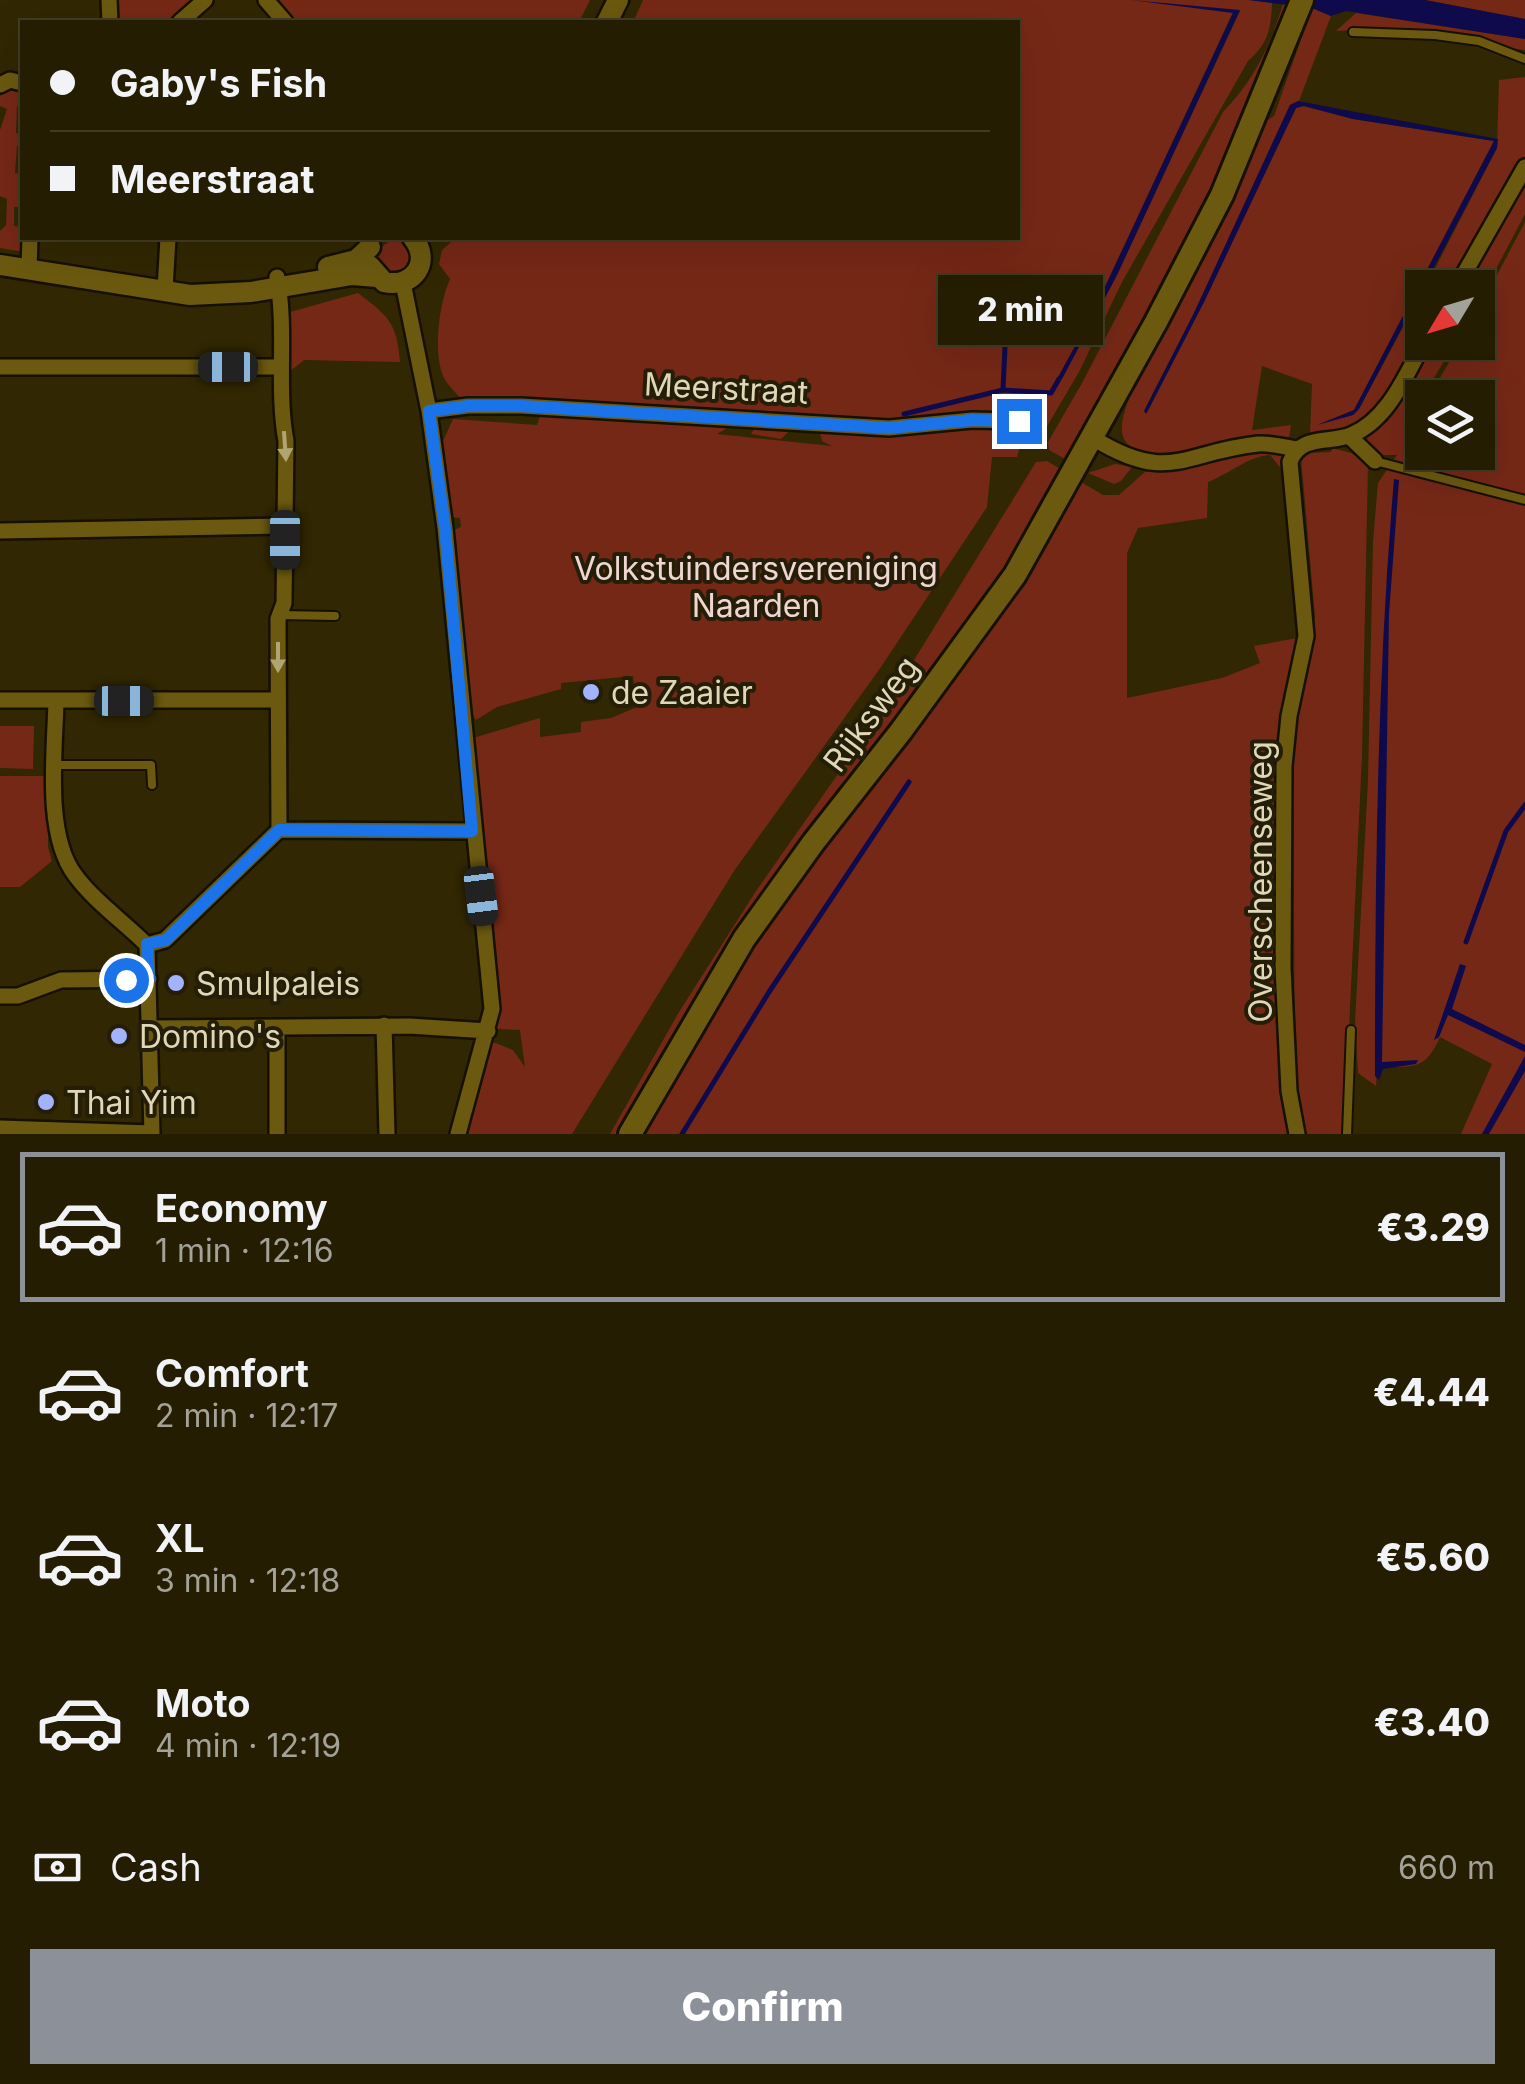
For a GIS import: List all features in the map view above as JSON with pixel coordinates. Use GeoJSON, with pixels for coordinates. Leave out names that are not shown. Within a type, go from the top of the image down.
{"type":"FeatureCollection","features":[{"type":"Feature","properties":{"kind":"main road","name":"Rijksweg"},"geometry":{"type":"LineString","coordinates":[[630,1134],[744,940],[812,843],[1015,575],[1222,196],[1300,4]]}},
{"type":"Feature","properties":{"kind":"street"},"geometry":{"type":"LineString","coordinates":[[182,20],[205,0]]}},
{"type":"Feature","properties":{"kind":"street"},"geometry":{"type":"LineString","coordinates":[[266,0],[283,20]]}},
{"type":"Feature","properties":{"kind":"street"},"geometry":{"type":"LineString","coordinates":[[1466,270],[1525,166]]}},
{"type":"Feature","properties":{"kind":"street"},"geometry":{"type":"LineString","coordinates":[[28,269],[30,240]]}},
{"type":"Feature","properties":{"kind":"street"},"geometry":{"type":"LineString","coordinates":[[165,288],[168,240]]}},
{"type":"Feature","properties":{"kind":"street"},"geometry":{"type":"LineString","coordinates":[[278,283],[351,262],[374,242]]}},
{"type":"Feature","properties":{"kind":"street"},"geometry":{"type":"LineString","coordinates":[[374,242],[369,263],[376,277]]}},
{"type":"Feature","properties":{"kind":"street"},"geometry":{"type":"LineString","coordinates":[[0,265],[165,288],[278,283],[352,274],[394,284],[403,283],[418,272],[421,243]]}},
{"type":"Feature","properties":{"kind":"street"},"geometry":{"type":"LineString","coordinates":[[278,283],[282,422],[286,441],[284,603],[279,614],[279,830]]}},
{"type":"Feature","properties":{"kind":"street"},"geometry":{"type":"LineString","coordinates":[[403,283],[429,411],[445,528],[492,1009],[458,1134]]}},
{"type":"Feature","properties":{"kind":"street"},"geometry":{"type":"LineString","coordinates":[[1093,438],[1118,454],[1153,463],[1177,463],[1260,444],[1297,449],[1308,442],[1349,436],[1368,424],[1391,401],[1414,360]]}},
{"type":"Feature","properties":{"kind":"street"},"geometry":{"type":"LineString","coordinates":[[0,367],[281,366]]}},
{"type":"Feature","properties":{"kind":"street","name":"Meerstraat"},"geometry":{"type":"LineString","coordinates":[[429,411],[521,406],[889,428],[972,420],[1019,421]]}},
{"type":"Feature","properties":{"kind":"street"},"geometry":{"type":"LineString","coordinates":[[1349,436],[1376,461]]}},
{"type":"Feature","properties":{"kind":"street","name":"Overscheenseweg"},"geometry":{"type":"LineString","coordinates":[[1297,449],[1290,462],[1306,636],[1288,716],[1284,766],[1283,931],[1289,1091],[1297,1134]]}},
{"type":"Feature","properties":{"kind":"street"},"geometry":{"type":"LineString","coordinates":[[0,531],[285,526]]}},
{"type":"Feature","properties":{"kind":"street"},"geometry":{"type":"LineString","coordinates":[[0,700],[278,700]]}},
{"type":"Feature","properties":{"kind":"street"},"geometry":{"type":"LineString","coordinates":[[0,1128],[152,1133],[147,944],[74,874],[64,856],[56,828],[56,701]]}},
{"type":"Feature","properties":{"kind":"street"},"geometry":{"type":"LineString","coordinates":[[147,944],[166,940],[279,830],[472,831]]}},
{"type":"Feature","properties":{"kind":"street"},"geometry":{"type":"LineString","coordinates":[[0,996],[18,996],[61,980],[149,979]]}},
{"type":"Feature","properties":{"kind":"street"},"geometry":{"type":"LineString","coordinates":[[149,1028],[384,1026],[488,1031]]}},
{"type":"Feature","properties":{"kind":"street"},"geometry":{"type":"LineString","coordinates":[[384,1026],[387,1134]]}},
{"type":"Feature","properties":{"kind":"street"},"geometry":{"type":"LineString","coordinates":[[277,1028],[277,1134]]}},
{"type":"Feature","properties":{"kind":"lane"},"geometry":{"type":"LineString","coordinates":[[1353,32],[1479,41],[1525,60]]}},
{"type":"Feature","properties":{"kind":"lane"},"geometry":{"type":"LineString","coordinates":[[1376,461],[1525,500]]}},
{"type":"Feature","properties":{"kind":"lane"},"geometry":{"type":"LineString","coordinates":[[279,614],[335,616]]}},
{"type":"Feature","properties":{"kind":"lane"},"geometry":{"type":"LineString","coordinates":[[55,766],[151,765],[152,785]]}},
{"type":"Feature","properties":{"kind":"lane"},"geometry":{"type":"LineString","coordinates":[[1347,1134],[1350,1030]]}},
{"type":"Feature","properties":{"kind":"green space"},"geometry":{"type":"Polygon","coordinates":[[[116,0],[192,0],[168,20],[117,20],[116,0]]]}},
{"type":"Feature","properties":{"kind":"green space"},"geometry":{"type":"Polygon","coordinates":[[[272,0],[590,0],[580,20],[290,20],[272,0]]]}},
{"type":"Feature","properties":{"kind":"green space"},"geometry":{"type":"Polygon","coordinates":[[[643,0],[1272,3],[1264,42],[1248,61],[1122,282],[1079,372],[1046,428],[1029,410],[914,422],[792,428],[781,439],[751,434],[761,418],[464,402],[445,379],[438,353],[443,301],[450,279],[439,264],[442,250],[454,240],[1020,240],[1020,20],[634,20],[643,0]],[[1234,10],[1090,319],[1058,378],[1062,378],[1117,275],[1240,11],[1234,10]]]}},
{"type":"Feature","properties":{"kind":"green space"},"geometry":{"type":"Polygon","coordinates":[[[1425,0],[1525,0],[1525,19],[1425,0]]]}},
{"type":"Feature","properties":{"kind":"green space"},"geometry":{"type":"Polygon","coordinates":[[[1283,4],[1292,5],[1234,147],[1105,396],[1067,460],[1049,450],[1048,442],[1223,112],[1260,62],[1283,4]]]}},
{"type":"Feature","properties":{"kind":"green space"},"geometry":{"type":"Polygon","coordinates":[[[1312,8],[1331,16],[1299,101],[1290,105],[1144,411],[1147,413],[1296,108],[1303,106],[1353,119],[1494,141],[1427,270],[1405,270],[1405,312],[1354,410],[1320,424],[1353,415],[1359,409],[1405,324],[1405,360],[1411,360],[1391,394],[1357,425],[1310,436],[1312,384],[1262,366],[1252,430],[1291,425],[1289,438],[1188,455],[1149,454],[1132,447],[1123,436],[1128,401],[1184,294],[1262,124],[1274,116],[1312,8]]]}},
{"type":"Feature","properties":{"kind":"green space"},"geometry":{"type":"Polygon","coordinates":[[[1356,13],[1525,39],[1525,50],[1426,31],[1336,31],[1356,13]]]}},
{"type":"Feature","properties":{"kind":"green space"},"geometry":{"type":"Polygon","coordinates":[[[1525,77],[1525,157],[1463,270],[1434,270],[1497,148],[1499,80],[1525,77]]]}},
{"type":"Feature","properties":{"kind":"green space"},"geometry":{"type":"Polygon","coordinates":[[[9,87],[20,90],[16,133],[20,134],[20,146],[15,173],[20,174],[20,207],[14,207],[14,226],[20,227],[24,252],[0,248],[7,199],[0,196],[0,130],[7,109],[0,106],[0,96],[9,87]]]}},
{"type":"Feature","properties":{"kind":"green space"},"geometry":{"type":"Polygon","coordinates":[[[1525,185],[1525,214],[1495,271],[1476,270],[1525,185]]]}},
{"type":"Feature","properties":{"kind":"green space"},"geometry":{"type":"Polygon","coordinates":[[[1525,222],[1525,1134],[1461,1134],[1492,1064],[1440,1037],[1423,1062],[1377,1068],[1376,1086],[1358,1073],[1355,1022],[1368,781],[1373,541],[1378,483],[1397,455],[1380,455],[1370,450],[1366,435],[1405,389],[1405,470],[1495,470],[1495,380],[1439,380],[1450,360],[1495,360],[1495,279],[1525,222]]]}},
{"type":"Feature","properties":{"kind":"green space"},"geometry":{"type":"Polygon","coordinates":[[[395,241],[407,246],[412,258],[407,270],[395,275],[383,270],[378,258],[383,246],[395,241]]]}},
{"type":"Feature","properties":{"kind":"green space"},"geometry":{"type":"Polygon","coordinates":[[[358,293],[389,321],[400,362],[304,360],[289,372],[290,312],[358,293]]]}},
{"type":"Feature","properties":{"kind":"green space"},"geometry":{"type":"Polygon","coordinates":[[[1424,360],[1445,360],[1433,380],[1411,380],[1424,360]]]}},
{"type":"Feature","properties":{"kind":"green space","name":"Volkstuindersvereniging Naarden"},"geometry":{"type":"Polygon","coordinates":[[[540,416],[734,424],[717,434],[832,446],[822,441],[819,428],[929,432],[993,426],[1020,446],[1017,457],[992,457],[987,507],[881,667],[734,871],[572,1134],[468,1134],[493,1042],[513,1050],[525,1067],[520,1030],[497,1029],[497,987],[473,738],[540,718],[540,737],[581,732],[581,722],[611,718],[637,707],[633,676],[561,683],[561,689],[497,707],[476,720],[470,710],[452,531],[461,527],[460,518],[450,517],[443,441],[453,419],[537,425],[540,416]]]}},
{"type":"Feature","properties":{"kind":"green space"},"geometry":{"type":"Polygon","coordinates":[[[1332,448],[1351,453],[1368,464],[1362,756],[1344,1134],[1301,1134],[1295,1093],[1293,735],[1315,617],[1301,457],[1306,453],[1331,452],[1332,448]]]}},
{"type":"Feature","properties":{"kind":"green space"},"geometry":{"type":"Polygon","coordinates":[[[1262,450],[1281,452],[1283,471],[1270,455],[1254,459],[1208,482],[1207,518],[1138,528],[1127,553],[1127,698],[1222,678],[1260,663],[1254,646],[1297,638],[1274,752],[1280,1089],[1287,1134],[640,1134],[704,1022],[796,879],[963,666],[1081,482],[1103,495],[1119,495],[1145,472],[1190,467],[1262,450]]]}},
{"type":"Feature","properties":{"kind":"green space"},"geometry":{"type":"Polygon","coordinates":[[[1047,461],[1062,470],[1028,537],[622,1134],[610,1134],[679,1012],[756,891],[887,704],[1036,462],[1047,461]]]}},
{"type":"Feature","properties":{"kind":"green space"},"geometry":{"type":"Polygon","coordinates":[[[1115,464],[1132,467],[1114,484],[1088,473],[1115,464]]]}},
{"type":"Feature","properties":{"kind":"green space"},"geometry":{"type":"Polygon","coordinates":[[[0,726],[34,726],[33,769],[0,768],[0,726]]]}},
{"type":"Feature","properties":{"kind":"green space"},"geometry":{"type":"Polygon","coordinates":[[[0,776],[48,776],[48,847],[52,861],[20,887],[0,887],[0,776]]]}},
{"type":"Feature","properties":{"kind":"shaded area"},"geometry":{"type":"Polygon","coordinates":[[[1131,0],[1240,10],[1117,275],[1062,379],[1057,379],[1090,319],[1233,13],[1131,0]]]}},
{"type":"Feature","properties":{"kind":"shaded area"},"geometry":{"type":"Polygon","coordinates":[[[1249,0],[1425,0],[1525,19],[1525,39],[1346,11],[1331,16],[1312,8],[1249,0]]]}},
{"type":"Feature","properties":{"kind":"shaded area"},"geometry":{"type":"Polygon","coordinates":[[[1298,101],[1498,139],[1497,148],[1432,270],[1427,270],[1494,141],[1353,119],[1304,106],[1296,108],[1146,414],[1144,411],[1290,105],[1298,101]]]}},
{"type":"Feature","properties":{"kind":"shaded area"},"geometry":{"type":"Polygon","coordinates":[[[1405,312],[1405,322],[1359,409],[1353,415],[1317,425],[1354,410],[1405,312]]]}},
{"type":"Feature","properties":{"kind":"shaded area"},"geometry":{"type":"Polygon","coordinates":[[[1394,479],[1399,480],[1389,614],[1382,1062],[1418,1060],[1416,1064],[1383,1069],[1379,1080],[1375,1076],[1378,778],[1394,479]]]}},
{"type":"Feature","properties":{"kind":"shaded area"},"geometry":{"type":"Polygon","coordinates":[[[1460,964],[1466,966],[1452,1009],[1525,1045],[1525,1052],[1448,1015],[1434,1040],[1460,964]]]}},
{"type":"Feature","properties":{"kind":"shaded area"},"geometry":{"type":"Polygon","coordinates":[[[1525,1056],[1525,1071],[1489,1134],[1482,1134],[1525,1056]]]}},
{"type":"Feature","properties":{"kind":"waterway"},"geometry":{"type":"LineString","coordinates":[[1003,389],[1005,347]]}},
{"type":"Feature","properties":{"kind":"waterway"},"geometry":{"type":"LineString","coordinates":[[904,414],[1003,390],[1051,393],[1059,379]]}},
{"type":"Feature","properties":{"kind":"waterway"},"geometry":{"type":"LineString","coordinates":[[682,1134],[769,992],[909,782]]}},
{"type":"Feature","properties":{"kind":"waterway"},"geometry":{"type":"LineString","coordinates":[[1466,942],[1506,831],[1525,805]]}},
{"type":"Feature","properties":{"kind":"place","name":"de Zaaier"},"geometry":{"type":"Point","coordinates":[591,692]}},
{"type":"Feature","properties":{"kind":"place","name":"Smulpaleis"},"geometry":{"type":"Point","coordinates":[176,983]}},
{"type":"Feature","properties":{"kind":"place","name":"Domino's"},"geometry":{"type":"Point","coordinates":[119,1036]}},
{"type":"Feature","properties":{"kind":"place","name":"Thai Yim"},"geometry":{"type":"Point","coordinates":[46,1102]}},
{"type":"Feature","properties":{"kind":"route"},"geometry":{"type":"LineString","coordinates":[[126,980],[149,979],[147,944],[166,940],[279,830],[472,831],[445,528],[429,411],[521,406],[889,428],[972,420],[1019,421]]}}]}
